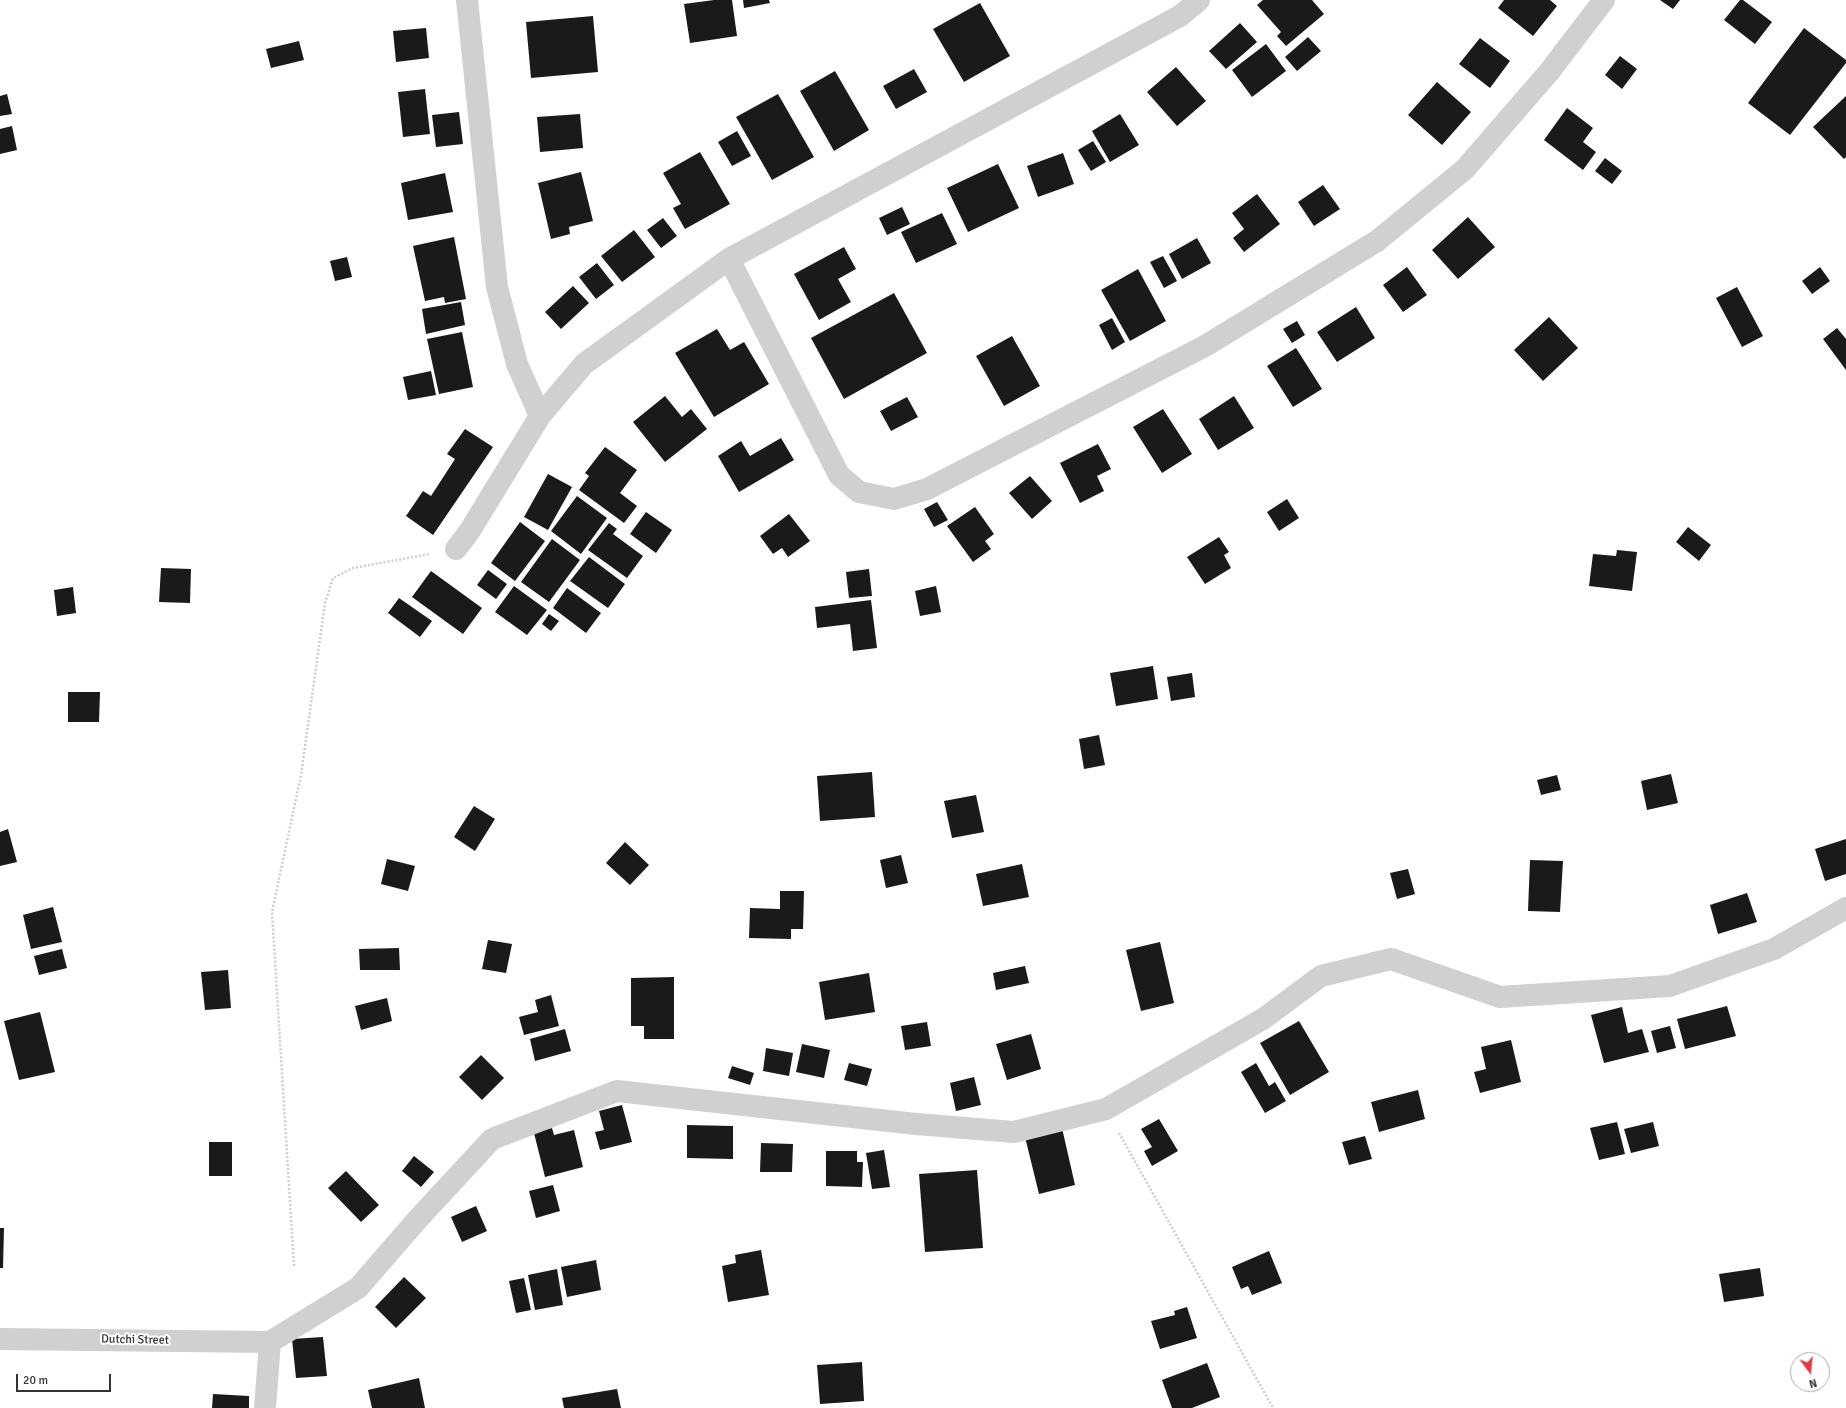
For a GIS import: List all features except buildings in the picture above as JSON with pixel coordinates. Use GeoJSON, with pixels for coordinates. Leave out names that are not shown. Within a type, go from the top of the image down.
{"type":"FeatureCollection","features":[{"type":"Feature","properties":{"kind":"street"},"geometry":{"type":"LineString","coordinates":[[467,0],[497,287],[518,364],[540,416]]}},
{"type":"Feature","properties":{"kind":"street"},"geometry":{"type":"LineString","coordinates":[[456,549],[469,532],[540,416],[584,364],[728,259],[1180,16],[1199,0]]}},
{"type":"Feature","properties":{"kind":"street"},"geometry":{"type":"LineString","coordinates":[[728,259],[840,475],[859,492],[894,499],[927,489],[1205,346],[1377,240],[1465,169],[1549,72],[1604,0]]}},
{"type":"Feature","properties":{"kind":"street"},"geometry":{"type":"LineString","coordinates":[[265,1408],[270,1342],[358,1288],[417,1220],[492,1139],[617,1091],[916,1124],[1014,1132],[1106,1109],[1263,1019],[1321,976],[1391,960],[1500,997],[1670,986],[1774,949],[1846,908]]}},
{"type":"Feature","properties":{"kind":"street","name":"Dutchi Street"},"geometry":{"type":"LineString","coordinates":[[0,1339],[270,1342]]}},
{"type":"Feature","properties":{"kind":"path"},"geometry":{"type":"LineString","coordinates":[[294,1266],[272,912],[301,775],[325,603],[333,578],[353,568],[456,549]]}},
{"type":"Feature","properties":{"kind":"path"},"geometry":{"type":"LineString","coordinates":[[1106,1109],[1273,1408]]}}]}
